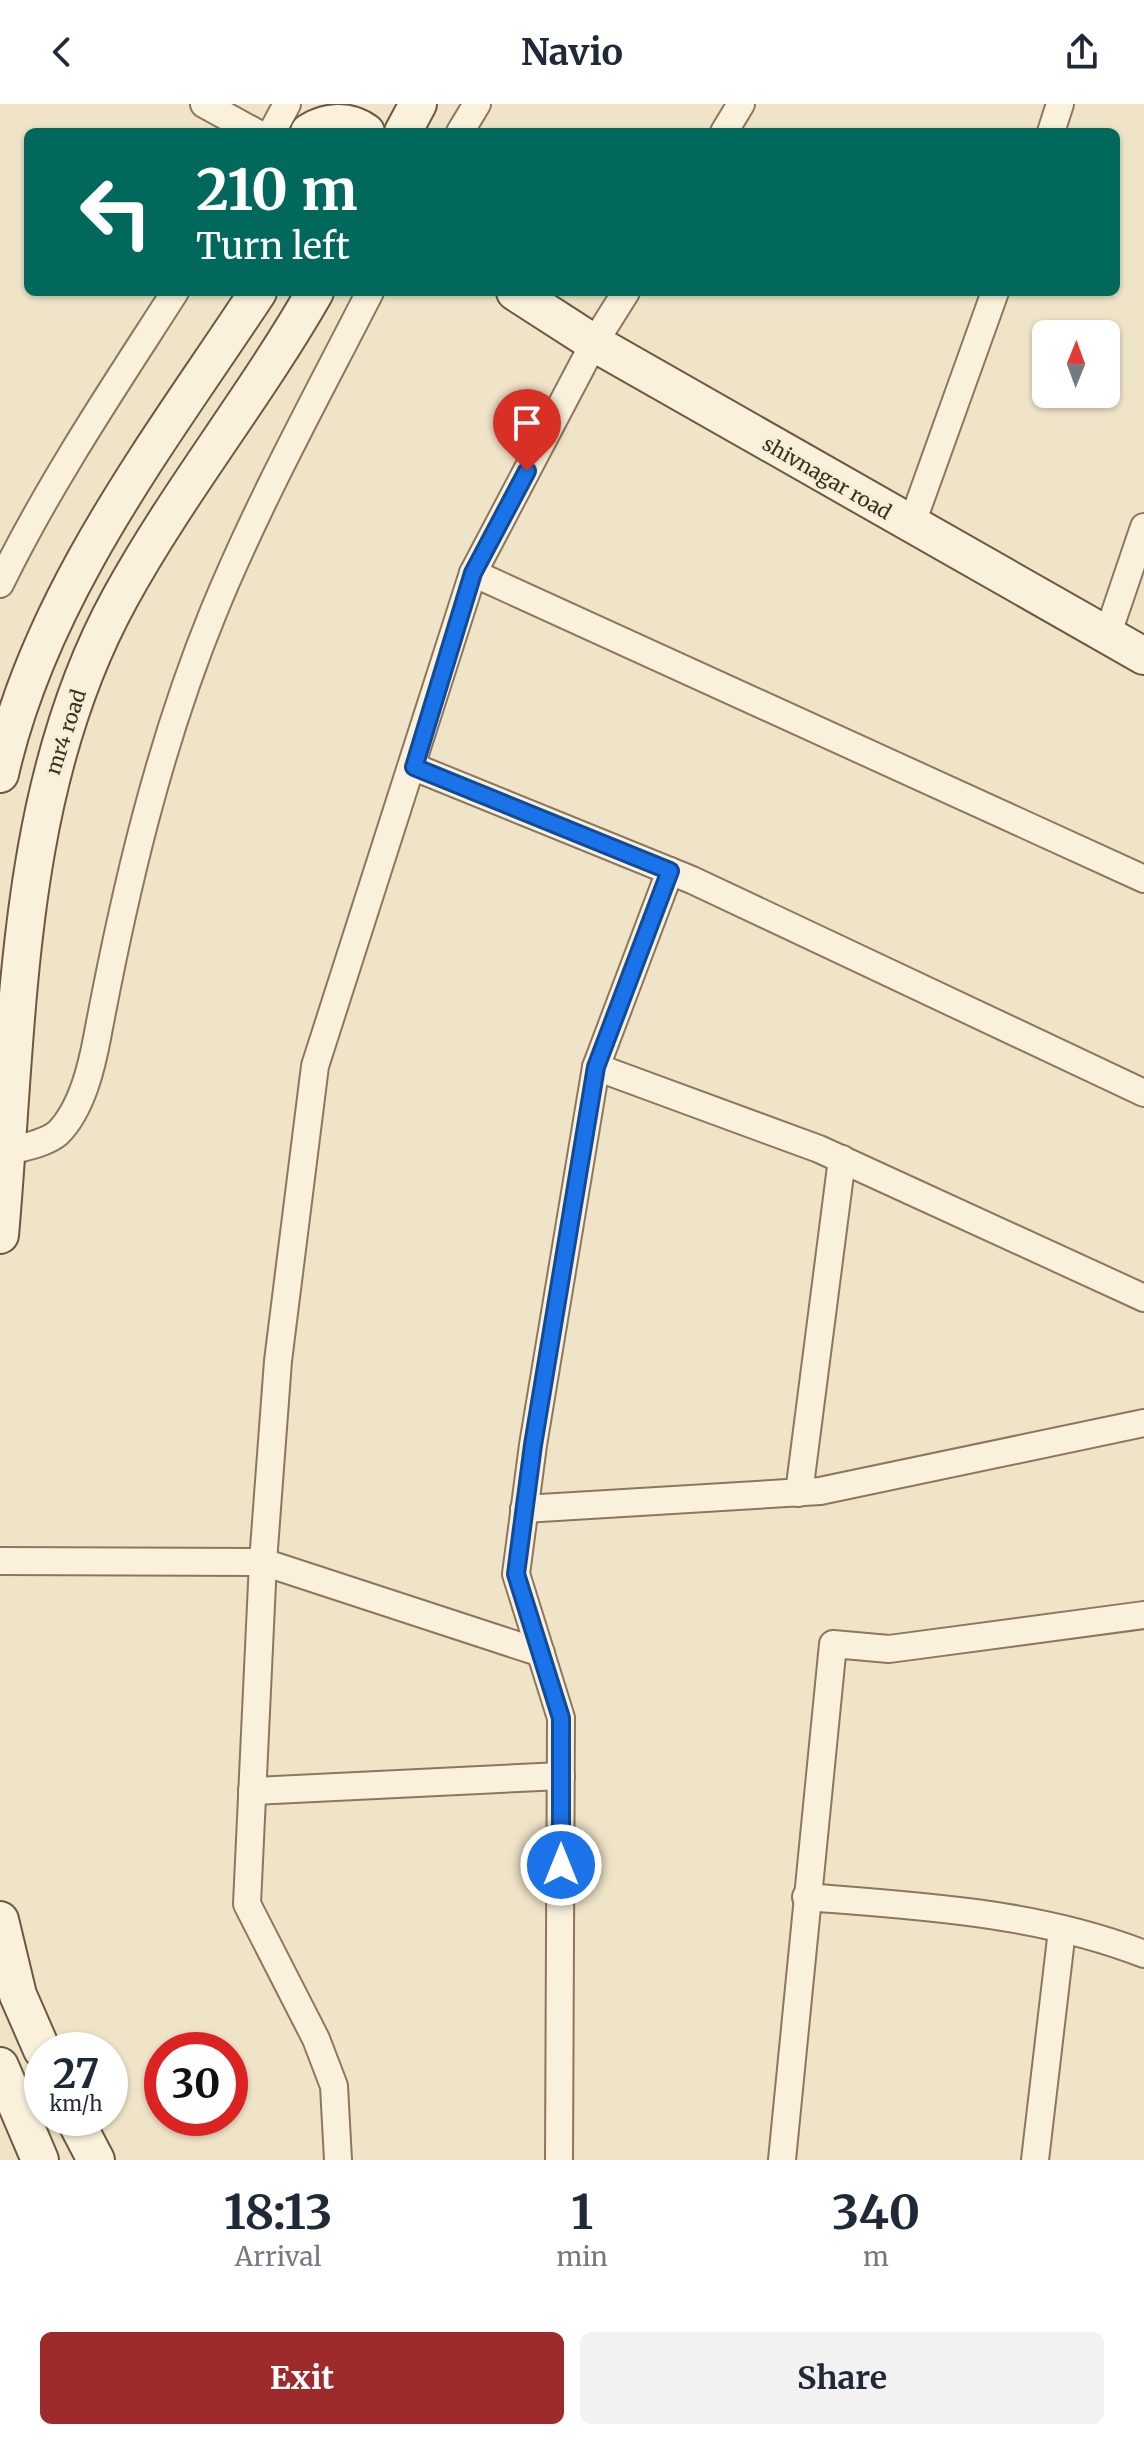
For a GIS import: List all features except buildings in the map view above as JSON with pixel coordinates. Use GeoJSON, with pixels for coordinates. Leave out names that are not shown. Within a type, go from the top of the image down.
{"type":"FeatureCollection","features":[{"type":"Feature","properties":{"kind":"street"},"geometry":{"type":"LineString","coordinates":[[204,104],[248,128]]}},
{"type":"Feature","properties":{"kind":"street"},"geometry":{"type":"LineString","coordinates":[[274,128],[287,104]]}},
{"type":"Feature","properties":{"kind":"street"},"geometry":{"type":"LineString","coordinates":[[405,128],[418,104]]}},
{"type":"Feature","properties":{"kind":"street"},"geometry":{"type":"LineString","coordinates":[[462,128],[477,104]]}},
{"type":"Feature","properties":{"kind":"street"},"geometry":{"type":"LineString","coordinates":[[726,128],[741,104]]}},
{"type":"Feature","properties":{"kind":"street"},"geometry":{"type":"LineString","coordinates":[[1052,128],[1060,104]]}},
{"type":"Feature","properties":{"kind":"street"},"geometry":{"type":"LineString","coordinates":[[317,128],[325,124],[366,122]]}},
{"type":"Feature","properties":{"kind":"street"},"geometry":{"type":"LineString","coordinates":[[0,584],[25,532],[172,296]]}},
{"type":"Feature","properties":{"kind":"street"},"geometry":{"type":"LineString","coordinates":[[0,774],[29,675],[85,560],[255,296]]}},
{"type":"Feature","properties":{"kind":"street","name":"mr4 road"},"geometry":{"type":"LineString","coordinates":[[0,1235],[13,1042],[45,799],[78,691],[119,599],[187,487],[312,296]]}},
{"type":"Feature","properties":{"kind":"street"},"geometry":{"type":"LineString","coordinates":[[7,1152],[56,1134],[80,1098],[95,1046],[119,924],[151,792],[213,614],[268,491],[368,296]]}},
{"type":"Feature","properties":{"kind":"street","name":"shivnagar road"},"geometry":{"type":"LineString","coordinates":[[521,296],[594,343],[1144,656]]}},
{"type":"Feature","properties":{"kind":"street"},"geometry":{"type":"LineString","coordinates":[[338,2160],[334,2086],[316,2039],[247,1904],[263,1562],[278,1361],[315,1066],[414,767],[473,573],[594,343],[623,296]]}},
{"type":"Feature","properties":{"kind":"street"},"geometry":{"type":"LineString","coordinates":[[911,526],[994,296]]}},
{"type":"Feature","properties":{"kind":"street"},"geometry":{"type":"LineString","coordinates":[[1107,636],[1144,527]]}},
{"type":"Feature","properties":{"kind":"street"},"geometry":{"type":"LineString","coordinates":[[473,573],[1144,879]]}},
{"type":"Feature","properties":{"kind":"street"},"geometry":{"type":"LineString","coordinates":[[414,767],[670,871],[1144,1093]]}},
{"type":"Feature","properties":{"kind":"street"},"geometry":{"type":"LineString","coordinates":[[559,2160],[561,1718],[516,1574],[596,1067],[670,871]]}},
{"type":"Feature","properties":{"kind":"street"},"geometry":{"type":"LineString","coordinates":[[596,1067],[842,1159],[1144,1298]]}},
{"type":"Feature","properties":{"kind":"street"},"geometry":{"type":"LineString","coordinates":[[799,1493],[842,1159]]}},
{"type":"Feature","properties":{"kind":"street"},"geometry":{"type":"LineString","coordinates":[[524,1509],[820,1491],[1144,1423]]}},
{"type":"Feature","properties":{"kind":"street"},"geometry":{"type":"LineString","coordinates":[[0,1561],[263,1562],[541,1653]]}},
{"type":"Feature","properties":{"kind":"street"},"geometry":{"type":"LineString","coordinates":[[782,2160],[833,1644],[889,1649],[1144,1615]]}},
{"type":"Feature","properties":{"kind":"street"},"geometry":{"type":"LineString","coordinates":[[252,1791],[561,1776]]}},
{"type":"Feature","properties":{"kind":"street"},"geometry":{"type":"LineString","coordinates":[[806,1897],[976,1910],[1109,1940],[1144,1954]]}},
{"type":"Feature","properties":{"kind":"street"},"geometry":{"type":"LineString","coordinates":[[0,1920],[18,1995],[34,2032]]}},
{"type":"Feature","properties":{"kind":"street"},"geometry":{"type":"LineString","coordinates":[[1035,2160],[1062,1930]]}},
{"type":"Feature","properties":{"kind":"street"},"geometry":{"type":"LineString","coordinates":[[0,2066],[40,2160]]}},
{"type":"Feature","properties":{"kind":"street"},"geometry":{"type":"LineString","coordinates":[[83,2136],[96,2160]]}},
{"type":"Feature","properties":{"kind":"route"},"geometry":{"type":"LineString","coordinates":[[527,471],[473,573],[414,767],[670,871],[596,1067],[533,1445],[516,1574],[561,1718],[561,1865]]}}]}
